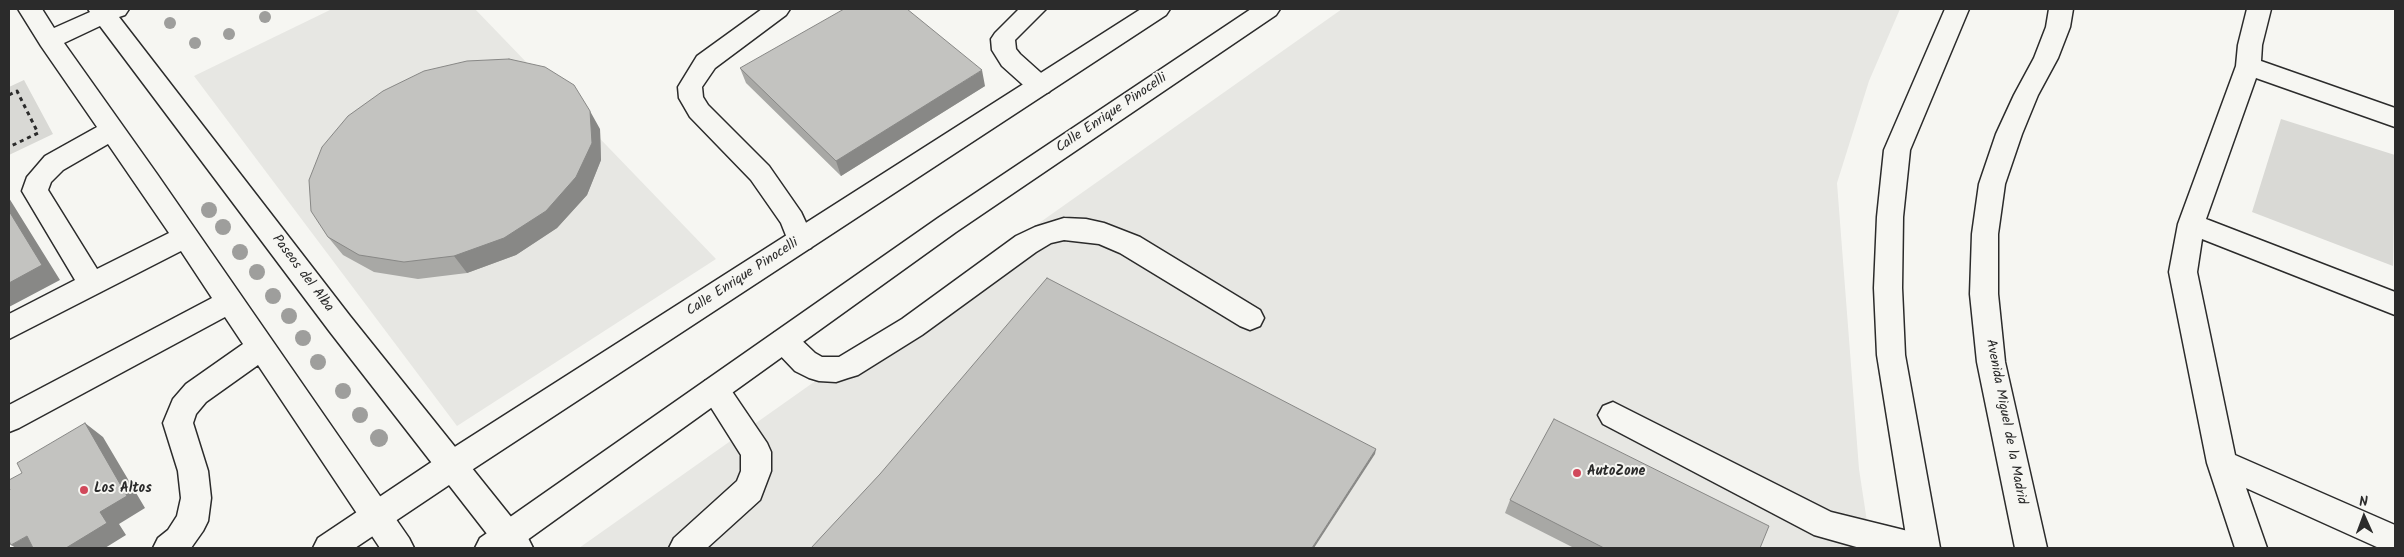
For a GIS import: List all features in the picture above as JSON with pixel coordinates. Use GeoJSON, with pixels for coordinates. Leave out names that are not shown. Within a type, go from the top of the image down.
{"type":"FeatureCollection","features":[{"type":"Feature","properties":{"kind":"main road"},"geometry":{"type":"LineString","coordinates":[[30,9],[49,40],[398,548]]}},
{"type":"Feature","properties":{"kind":"main road"},"geometry":{"type":"LineString","coordinates":[[778,9],[706,62],[690,87],[700,112],[760,174],[792,219],[801,240]]}},
{"type":"Feature","properties":{"kind":"main road"},"geometry":{"type":"LineString","coordinates":[[1034,9],[1010,30],[1003,39],[1004,50],[1011,60],[1040,86]]}},
{"type":"Feature","properties":{"kind":"main road","name":"Calle Enrique Pinocelli"},"geometry":{"type":"LineString","coordinates":[[329,548],[453,465],[1158,9]]}},
{"type":"Feature","properties":{"kind":"main road","name":"Calle Enrique Pinocelli"},"geometry":{"type":"LineString","coordinates":[[506,544],[714,390],[947,225],[1268,9]]}},
{"type":"Feature","properties":{"kind":"main road"},"geometry":{"type":"LineString","coordinates":[[1924,548],[1891,355],[1888,288],[1890,217],[1897,150],[1957,9]]}},
{"type":"Feature","properties":{"kind":"main road","name":"Avenida Miguel de la Madrid"},"geometry":{"type":"LineString","coordinates":[[2031,548],[1991,362],[1984,294],[1985,234],[1992,184],[2009,134],[2046,58],[2058,27],[2061,9]]}},
{"type":"Feature","properties":{"kind":"main road"},"geometry":{"type":"LineString","coordinates":[[2251,548],[2222,462],[2183,272],[2191,224],[2248,66],[2250,45],[2259,9]]}},
{"type":"Feature","properties":{"kind":"main road"},"geometry":{"type":"LineString","coordinates":[[49,40],[107,11]]}},
{"type":"Feature","properties":{"kind":"main road","name":"Paseos del Alba"},"geometry":{"type":"LineString","coordinates":[[107,11],[340,324],[453,465],[506,544]]}},
{"type":"Feature","properties":{"kind":"main road"},"geometry":{"type":"LineString","coordinates":[[2248,66],[2395,118]]}},
{"type":"Feature","properties":{"kind":"main road"},"geometry":{"type":"LineString","coordinates":[[91,283],[35,191],[40,177],[54,163],[112,130]]}},
{"type":"Feature","properties":{"kind":"main road"},"geometry":{"type":"LineString","coordinates":[[2191,224],[2395,304]]}},
{"type":"Feature","properties":{"kind":"main road"},"geometry":{"type":"LineString","coordinates":[[784,341],[805,362],[819,369],[836,370],[848,366],[912,327],[1026,244],[1044,234],[1064,229],[1086,230],[1104,234],[1130,245],[1250,318]]}},
{"type":"Feature","properties":{"kind":"main road"},"geometry":{"type":"LineString","coordinates":[[9,327],[91,283],[185,237]]}},
{"type":"Feature","properties":{"kind":"main road"},"geometry":{"type":"LineString","coordinates":[[9,419],[229,302]]}},
{"type":"Feature","properties":{"kind":"main road"},"geometry":{"type":"LineString","coordinates":[[169,548],[179,540],[192,521],[196,498],[193,471],[178,423],[183,408],[196,393],[260,348]]}},
{"type":"Feature","properties":{"kind":"main road"},"geometry":{"type":"LineString","coordinates":[[685,548],[749,490],[756,471],[756,452],[714,390]]}},
{"type":"Feature","properties":{"kind":"main road"},"geometry":{"type":"LineString","coordinates":[[1612,415],[1825,525],[1846,540],[1916,548]]}},
{"type":"Feature","properties":{"kind":"main road"},"geometry":{"type":"LineString","coordinates":[[2222,462],[2395,540]]}},
{"type":"Feature","properties":{"kind":"path"},"geometry":{"type":"LineString","coordinates":[[9,95],[17,91],[38,133],[9,147]]}},
{"type":"Feature","properties":{"kind":"shaded area"},"geometry":{"type":"Polygon","coordinates":[[[332,9],[475,9],[716,259],[457,426],[194,76],[332,9]]]}},
{"type":"Feature","properties":{"kind":"shaded area"},"geometry":{"type":"Polygon","coordinates":[[[1342,9],[1900,9],[1869,81],[1837,183],[1859,469],[1871,548],[579,548],[1342,9]]]}},
{"type":"Feature","properties":{"kind":"shaded area"},"geometry":{"type":"Polygon","coordinates":[[[24,80],[53,134],[9,155],[9,87],[24,80]]]}},
{"type":"Feature","properties":{"kind":"shaded area"},"geometry":{"type":"Polygon","coordinates":[[[2281,119],[2395,155],[2393,266],[2252,212],[2281,119]]]}},
{"type":"Feature","properties":{"kind":"building"},"geometry":{"type":"Polygon","coordinates":[[[844,9],[907,9],[982,70],[836,161],[740,68],[844,9]]]}},
{"type":"Feature","properties":{"kind":"building"},"geometry":{"type":"Polygon","coordinates":[[[509,59],[545,67],[574,85],[590,111],[592,143],[576,177],[546,211],[504,238],[454,256],[404,262],[359,255],[328,237],[311,211],[309,180],[322,147],[348,116],[383,91],[424,71],[467,61],[509,59]]]}},
{"type":"Feature","properties":{"kind":"building"},"geometry":{"type":"Polygon","coordinates":[[[9,211],[42,265],[9,283],[9,211]]]}},
{"type":"Feature","properties":{"kind":"building"},"geometry":{"type":"Polygon","coordinates":[[[1047,278],[1376,449],[1312,548],[811,548],[880,474],[1047,278]]]}},
{"type":"Feature","properties":{"kind":"building","name":"AutoZone"},"geometry":{"type":"Polygon","coordinates":[[[1554,419],[1769,526],[1760,548],[1604,548],[1510,500],[1554,419]]]}},
{"type":"Feature","properties":{"kind":"building","name":"Los Altos"},"geometry":{"type":"Polygon","coordinates":[[[85,423],[127,496],[100,512],[107,523],[66,548],[33,548],[27,536],[11,545],[9,541],[9,480],[22,473],[17,463],[85,423]]]}},
{"type":"Feature","properties":{"kind":"place","name":"AutoZone"},"geometry":{"type":"Point","coordinates":[1577,473]}},
{"type":"Feature","properties":{"kind":"place","name":"Los Altos"},"geometry":{"type":"Point","coordinates":[84,490]}}]}
